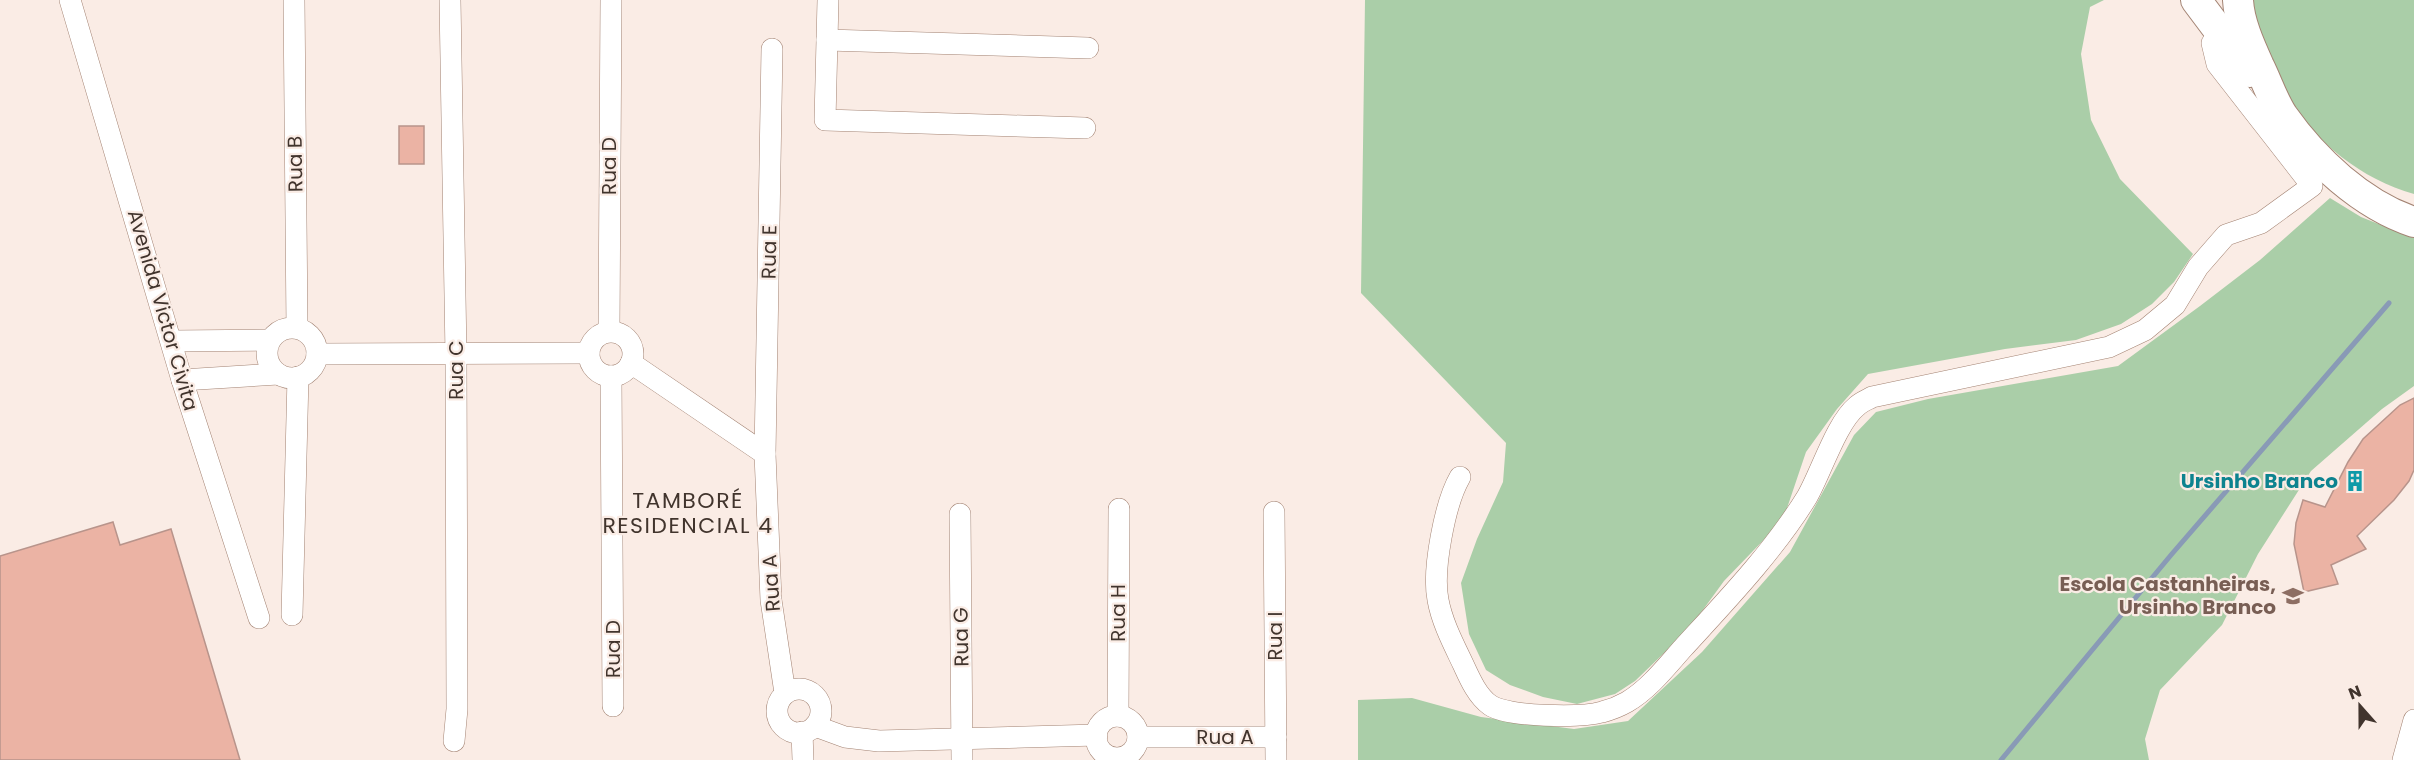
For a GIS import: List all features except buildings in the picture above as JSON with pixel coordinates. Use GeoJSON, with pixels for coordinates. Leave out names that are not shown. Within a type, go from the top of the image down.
{"type":"FeatureCollection","features":[{"type":"Feature","properties":{"kind":"main road"},"geometry":{"type":"LineString","coordinates":[[2196,0],[2282,114],[2332,172],[2365,197],[2414,222]]}},
{"type":"Feature","properties":{"kind":"main road"},"geometry":{"type":"LineString","coordinates":[[2238,0],[2239,11],[2253,53],[2282,114]]}},
{"type":"Feature","properties":{"kind":"street","name":"Avenida Victor Civita"},"geometry":{"type":"LineString","coordinates":[[70,0],[182,380],[258,618]]}},
{"type":"Feature","properties":{"kind":"street","name":"Rua B"},"geometry":{"type":"LineString","coordinates":[[294,0],[297,328]]}},
{"type":"Feature","properties":{"kind":"street","name":"Rua C"},"geometry":{"type":"LineString","coordinates":[[450,0],[456,355],[457,709],[454,741]]}},
{"type":"Feature","properties":{"kind":"street","name":"Rua D"},"geometry":{"type":"LineString","coordinates":[[609,332],[610,0]]}},
{"type":"Feature","properties":{"kind":"street"},"geometry":{"type":"LineString","coordinates":[[828,0],[825,120],[1085,128]]}},
{"type":"Feature","properties":{"kind":"street"},"geometry":{"type":"LineString","coordinates":[[1461,477],[1452,491],[1444,522],[1437,577],[1437,598],[1451,640],[1480,696],[1490,706],[1507,711],[1576,717],[1602,712],[1627,703],[1648,685],[1708,621],[1785,531],[1808,495],[1843,423],[1856,407],[1872,397],[2109,347],[2145,330],[2175,305],[2198,267],[2226,235],[2261,223],[2312,186],[2217,64],[2212,43],[2221,32]]}},
{"type":"Feature","properties":{"kind":"street"},"geometry":{"type":"LineString","coordinates":[[827,40],[1088,48]]}},
{"type":"Feature","properties":{"kind":"street","name":"Rua E"},"geometry":{"type":"LineString","coordinates":[[765,454],[772,49]]}},
{"type":"Feature","properties":{"kind":"street"},"geometry":{"type":"LineString","coordinates":[[182,380],[288,376],[309,371],[317,354],[314,340],[297,328],[282,330],[270,340],[266,352],[270,366],[288,376]]}},
{"type":"Feature","properties":{"kind":"street"},"geometry":{"type":"LineString","coordinates":[[609,332],[622,334],[633,350],[631,363],[623,372],[611,376],[595,369],[588,353],[592,341],[597,336],[609,332]]}},
{"type":"Feature","properties":{"kind":"street"},"geometry":{"type":"LineString","coordinates":[[172,341],[270,340]]}},
{"type":"Feature","properties":{"kind":"street"},"geometry":{"type":"LineString","coordinates":[[317,354],[588,353]]}},
{"type":"Feature","properties":{"kind":"street"},"geometry":{"type":"LineString","coordinates":[[631,363],[765,454]]}},
{"type":"Feature","properties":{"kind":"street"},"geometry":{"type":"LineString","coordinates":[[288,376],[292,615]]}},
{"type":"Feature","properties":{"kind":"street","name":"Rua D"},"geometry":{"type":"LineString","coordinates":[[611,376],[613,706]]}},
{"type":"Feature","properties":{"kind":"street","name":"Rua A"},"geometry":{"type":"LineString","coordinates":[[765,454],[771,600],[785,693]]}},
{"type":"Feature","properties":{"kind":"street","name":"Rua H"},"geometry":{"type":"LineString","coordinates":[[1118,716],[1119,509]]}},
{"type":"Feature","properties":{"kind":"street","name":"Rua I"},"geometry":{"type":"LineString","coordinates":[[1275,512],[1276,760]]}},
{"type":"Feature","properties":{"kind":"street","name":"Rua G"},"geometry":{"type":"LineString","coordinates":[[960,514],[962,750]]}},
{"type":"Feature","properties":{"kind":"street"},"geometry":{"type":"LineString","coordinates":[[803,760],[809,729],[819,719],[820,705],[813,693],[799,689],[785,693],[777,705],[779,720],[788,730],[809,729],[845,737],[962,750],[1097,735]]}},
{"type":"Feature","properties":{"kind":"street"},"geometry":{"type":"LineString","coordinates":[[1118,716],[1134,724],[1138,737],[1131,753],[1120,759],[1103,752],[1097,741],[1101,724],[1106,719],[1118,716]]}},
{"type":"Feature","properties":{"kind":"street"},"geometry":{"type":"LineString","coordinates":[[2403,760],[2414,720]]}},
{"type":"Feature","properties":{"kind":"street","name":"Rua A"},"geometry":{"type":"LineString","coordinates":[[1138,737],[1276,737]]}},
{"type":"Feature","properties":{"kind":"green space"},"geometry":{"type":"Polygon","coordinates":[[[1365,0],[2104,0],[2090,7],[2081,54],[2091,120],[2120,179],[2193,254],[2174,282],[2152,304],[2121,324],[2076,340],[2005,349],[1868,374],[1837,409],[1806,452],[1783,520],[1724,581],[1689,629],[1635,681],[1615,694],[1577,704],[1543,697],[1510,685],[1486,670],[1469,634],[1461,583],[1477,539],[1503,482],[1506,443],[1361,293],[1365,0]]]}},
{"type":"Feature","properties":{"kind":"green space"},"geometry":{"type":"Polygon","coordinates":[[[2252,0],[2414,0],[2414,194],[2383,182],[2354,166],[2304,121],[2285,94],[2269,64],[2258,33],[2252,0]]]}},
{"type":"Feature","properties":{"kind":"green space"},"geometry":{"type":"Polygon","coordinates":[[[2330,198],[2361,217],[2414,238],[2414,386],[2382,409],[2311,471],[2258,554],[2222,625],[2160,690],[2145,739],[2149,760],[1358,760],[1358,700],[1412,698],[1481,717],[1574,729],[1628,721],[1702,652],[1790,552],[1854,435],[1876,412],[1928,399],[2118,366],[2260,260],[2330,198]]]}},
{"type":"Feature","properties":{"kind":"waterway"},"geometry":{"type":"LineString","coordinates":[[2001,760],[2171,555],[2389,303]]}},
{"type":"Feature","properties":{"kind":"place","name":"Ursinho Branco"},"geometry":{"type":"Point","coordinates":[2355,481]}},
{"type":"Feature","properties":{"kind":"place","name":"Escola Castanheiras, Ursinho Branco"},"geometry":{"type":"Point","coordinates":[2293,596]}},
{"type":"Feature","properties":{"kind":"district","name":"TAMBORÉ RESIDENCIAL 4"},"geometry":{"type":"Point","coordinates":[688,512]}}]}
